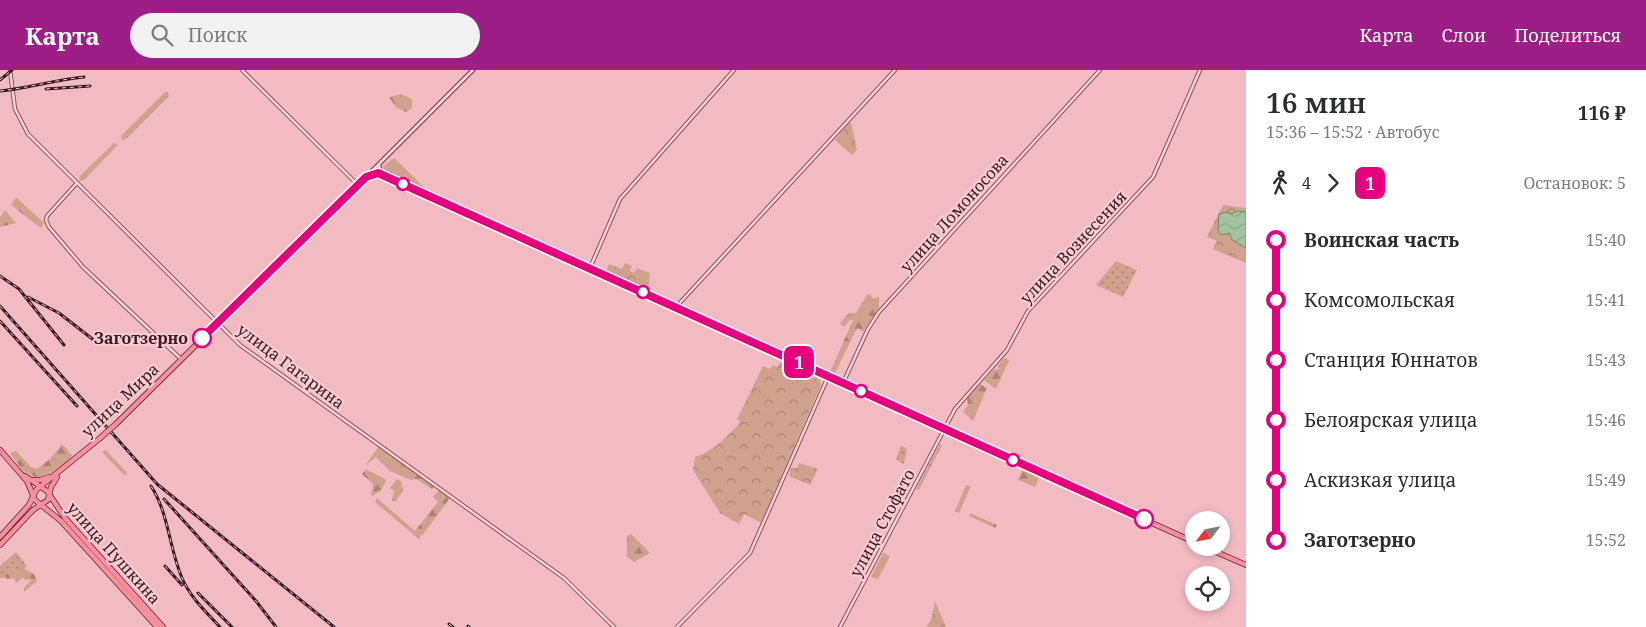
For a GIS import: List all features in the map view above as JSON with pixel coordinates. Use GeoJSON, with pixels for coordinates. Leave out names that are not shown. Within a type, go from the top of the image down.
{"type":"FeatureCollection","features":[{"type":"Feature","properties":{"kind":"main road","name":"улица Мира"},"geometry":{"type":"LineString","coordinates":[[40,488],[116,424],[473,70]]}},
{"type":"Feature","properties":{"kind":"main road"},"geometry":{"type":"LineString","coordinates":[[379,165],[380,172],[384,175],[1185,538]]}},
{"type":"Feature","properties":{"kind":"main road"},"geometry":{"type":"LineString","coordinates":[[369,174],[384,175]]}},
{"type":"Feature","properties":{"kind":"main road"},"geometry":{"type":"LineString","coordinates":[[0,450],[20,472],[40,488],[46,489],[49,494]]}},
{"type":"Feature","properties":{"kind":"main road"},"geometry":{"type":"LineString","coordinates":[[20,472],[35,500],[42,503]]}},
{"type":"Feature","properties":{"kind":"main road"},"geometry":{"type":"LineString","coordinates":[[28,479],[43,480],[60,472]]}},
{"type":"Feature","properties":{"kind":"main road"},"geometry":{"type":"LineString","coordinates":[[0,545],[42,503],[48,500],[53,482],[60,472]]}},
{"type":"Feature","properties":{"kind":"main road"},"geometry":{"type":"LineString","coordinates":[[0,537],[23,513],[36,490],[40,488]]}},
{"type":"Feature","properties":{"kind":"main road","name":"улица Пушкина"},"geometry":{"type":"LineString","coordinates":[[49,494],[64,518],[163,627]]}},
{"type":"Feature","properties":{"kind":"main road","name":"улица Пушкина"},"geometry":{"type":"LineString","coordinates":[[42,503],[66,526],[157,627]]}},
{"type":"Feature","properties":{"kind":"main road"},"geometry":{"type":"LineString","coordinates":[[1225,556],[1246,565]]}},
{"type":"Feature","properties":{"kind":"street","name":"улица Гагарина"},"geometry":{"type":"LineString","coordinates":[[10,70],[12,101],[18,118],[28,134],[76,184],[240,345],[564,578],[583,594],[614,627]]}},
{"type":"Feature","properties":{"kind":"street"},"geometry":{"type":"LineString","coordinates":[[242,70],[358,185]]}},
{"type":"Feature","properties":{"kind":"street"},"geometry":{"type":"LineString","coordinates":[[590,268],[620,199],[734,70]]}},
{"type":"Feature","properties":{"kind":"street"},"geometry":{"type":"LineString","coordinates":[[676,307],[895,70]]}},
{"type":"Feature","properties":{"kind":"street","name":"улица Ломоносова"},"geometry":{"type":"LineString","coordinates":[[843,383],[868,329],[879,312],[1100,70]]}},
{"type":"Feature","properties":{"kind":"street","name":"улица Вознесения"},"geometry":{"type":"LineString","coordinates":[[943,429],[962,400],[1007,350],[1028,311],[1153,177],[1200,70]]}},
{"type":"Feature","properties":{"kind":"street"},"geometry":{"type":"LineString","coordinates":[[76,184],[46,220],[52,231],[83,267],[181,359]]}},
{"type":"Feature","properties":{"kind":"street"},"geometry":{"type":"LineString","coordinates":[[677,627],[750,553],[828,376]]}},
{"type":"Feature","properties":{"kind":"street","name":"улица Стофато"},"geometry":{"type":"LineString","coordinates":[[840,627],[943,429]]}},
{"type":"Feature","properties":{"kind":"green space"},"geometry":{"type":"Polygon","coordinates":[[[165,92],[168,92],[169,96],[122,141],[121,136],[165,92]]]}},
{"type":"Feature","properties":{"kind":"green space"},"geometry":{"type":"Polygon","coordinates":[[[401,94],[412,99],[412,108],[406,112],[396,107],[389,97],[401,94]]]}},
{"type":"Feature","properties":{"kind":"green space"},"geometry":{"type":"Polygon","coordinates":[[[851,123],[857,150],[852,155],[835,140],[851,123]]]}},
{"type":"Feature","properties":{"kind":"green space"},"geometry":{"type":"Polygon","coordinates":[[[114,143],[118,145],[84,180],[79,181],[80,176],[114,143]]]}},
{"type":"Feature","properties":{"kind":"green space"},"geometry":{"type":"Polygon","coordinates":[[[394,158],[425,188],[423,190],[385,173],[383,166],[394,158]]]}},
{"type":"Feature","properties":{"kind":"green space"},"geometry":{"type":"Polygon","coordinates":[[[16,197],[44,223],[41,228],[11,205],[16,197]]]}},
{"type":"Feature","properties":{"kind":"green space"},"geometry":{"type":"Polygon","coordinates":[[[1223,205],[1246,208],[1246,263],[1213,249],[1217,241],[1207,237],[1223,205]]]}},
{"type":"Feature","properties":{"kind":"green space"},"geometry":{"type":"Polygon","coordinates":[[[5,210],[16,223],[0,227],[0,217],[5,210]]]}},
{"type":"Feature","properties":{"kind":"green space"},"geometry":{"type":"Polygon","coordinates":[[[1116,261],[1137,270],[1123,297],[1096,285],[1116,261]]]}},
{"type":"Feature","properties":{"kind":"green space"},"geometry":{"type":"Polygon","coordinates":[[[625,263],[632,266],[630,271],[634,273],[637,268],[650,273],[648,290],[606,271],[609,264],[622,269],[625,263]]]}},
{"type":"Feature","properties":{"kind":"green space"},"geometry":{"type":"Polygon","coordinates":[[[870,294],[873,299],[879,297],[879,308],[863,332],[858,328],[855,332],[835,373],[832,372],[831,370],[853,320],[850,320],[844,327],[840,323],[849,313],[856,313],[867,295],[870,294]]]}},
{"type":"Feature","properties":{"kind":"green space"},"geometry":{"type":"Polygon","coordinates":[[[1004,358],[1009,360],[996,389],[984,380],[993,370],[1000,369],[997,366],[1004,358]]]}},
{"type":"Feature","properties":{"kind":"green space"},"geometry":{"type":"Polygon","coordinates":[[[781,362],[820,380],[821,385],[761,523],[744,514],[739,524],[720,513],[693,470],[695,457],[714,448],[739,424],[740,421],[737,419],[763,366],[770,369],[773,365],[777,367],[781,362]]]}},
{"type":"Feature","properties":{"kind":"green space"},"geometry":{"type":"Polygon","coordinates":[[[980,384],[987,388],[973,421],[963,412],[968,405],[967,398],[980,384]]]}},
{"type":"Feature","properties":{"kind":"green space"},"geometry":{"type":"Polygon","coordinates":[[[759,386],[759,403],[751,414],[746,412],[759,386]]]}},
{"type":"Feature","properties":{"kind":"green space"},"geometry":{"type":"Polygon","coordinates":[[[62,444],[72,455],[71,458],[54,472],[37,478],[22,470],[10,453],[16,451],[31,467],[37,469],[50,459],[62,444]]]}},
{"type":"Feature","properties":{"kind":"green space"},"geometry":{"type":"Polygon","coordinates":[[[940,444],[942,445],[919,490],[916,489],[940,444]]]}},
{"type":"Feature","properties":{"kind":"green space"},"geometry":{"type":"Polygon","coordinates":[[[901,445],[907,449],[904,464],[896,460],[901,445]]]}},
{"type":"Feature","properties":{"kind":"green space"},"geometry":{"type":"Polygon","coordinates":[[[379,446],[434,486],[432,489],[416,479],[411,480],[390,471],[376,457],[365,466],[379,446]]]}},
{"type":"Feature","properties":{"kind":"green space"},"geometry":{"type":"Polygon","coordinates":[[[106,450],[128,474],[124,475],[102,452],[106,450]]]}},
{"type":"Feature","properties":{"kind":"green space"},"geometry":{"type":"Polygon","coordinates":[[[799,463],[818,469],[810,485],[789,476],[791,468],[797,468],[799,463]]]}},
{"type":"Feature","properties":{"kind":"green space"},"geometry":{"type":"Polygon","coordinates":[[[366,469],[386,481],[382,489],[373,496],[371,495],[373,484],[362,474],[366,469]]]}},
{"type":"Feature","properties":{"kind":"green space"},"geometry":{"type":"Polygon","coordinates":[[[1023,469],[1040,476],[1035,487],[1018,480],[1023,469]]]}},
{"type":"Feature","properties":{"kind":"green space"},"geometry":{"type":"Polygon","coordinates":[[[397,479],[401,481],[403,491],[395,502],[392,500],[394,491],[390,488],[397,479]]]}},
{"type":"Feature","properties":{"kind":"green space"},"geometry":{"type":"Polygon","coordinates":[[[966,485],[971,486],[959,513],[955,511],[966,485]]]}},
{"type":"Feature","properties":{"kind":"green space"},"geometry":{"type":"Polygon","coordinates":[[[439,490],[450,498],[422,536],[420,535],[420,540],[375,502],[377,498],[415,531],[438,502],[433,497],[439,490]]]}},
{"type":"Feature","properties":{"kind":"green space"},"geometry":{"type":"Polygon","coordinates":[[[970,513],[997,525],[995,528],[969,516],[970,513]]]}},
{"type":"Feature","properties":{"kind":"green space"},"geometry":{"type":"Polygon","coordinates":[[[631,534],[650,553],[634,562],[627,557],[627,536],[631,534]]]}},
{"type":"Feature","properties":{"kind":"green space"},"geometry":{"type":"Polygon","coordinates":[[[16,552],[27,566],[19,572],[11,569],[5,578],[0,578],[0,566],[16,552]]]}},
{"type":"Feature","properties":{"kind":"green space"},"geometry":{"type":"Polygon","coordinates":[[[883,553],[890,556],[878,579],[871,577],[883,553]]]}},
{"type":"Feature","properties":{"kind":"green space"},"geometry":{"type":"Polygon","coordinates":[[[23,568],[34,574],[37,581],[24,592],[24,588],[32,579],[26,580],[23,578],[16,583],[14,578],[7,579],[5,576],[11,569],[19,572],[23,568]]]}},
{"type":"Feature","properties":{"kind":"green space"},"geometry":{"type":"Polygon","coordinates":[[[935,601],[946,627],[926,627],[931,620],[935,601]]]}},
{"type":"Feature","properties":{"kind":"water"},"geometry":{"type":"Polygon","coordinates":[[[1237,211],[1246,212],[1246,248],[1231,239],[1230,233],[1221,235],[1218,231],[1219,214],[1227,212],[1232,214],[1237,211]]]}},
{"type":"Feature","properties":{"kind":"railway"},"geometry":{"type":"LineString","coordinates":[[0,80],[12,70]]}},
{"type":"Feature","properties":{"kind":"railway"},"geometry":{"type":"LineString","coordinates":[[0,91],[84,77]]}},
{"type":"Feature","properties":{"kind":"railway"},"geometry":{"type":"LineString","coordinates":[[46,89],[90,86]]}},
{"type":"Feature","properties":{"kind":"railway"},"geometry":{"type":"LineString","coordinates":[[0,276],[19,289],[64,345]]}},
{"type":"Feature","properties":{"kind":"railway"},"geometry":{"type":"LineString","coordinates":[[28,297],[59,313],[95,341]]}},
{"type":"Feature","properties":{"kind":"railway"},"geometry":{"type":"LineString","coordinates":[[0,306],[157,484],[334,627]]}},
{"type":"Feature","properties":{"kind":"railway"},"geometry":{"type":"LineString","coordinates":[[0,321],[77,406]]}},
{"type":"Feature","properties":{"kind":"railway"},"geometry":{"type":"LineString","coordinates":[[151,486],[162,508],[174,555],[185,585],[220,627]]}},
{"type":"Feature","properties":{"kind":"railway"},"geometry":{"type":"LineString","coordinates":[[164,499],[256,601],[276,627]]}},
{"type":"Feature","properties":{"kind":"railway"},"geometry":{"type":"LineString","coordinates":[[165,566],[182,585]]}},
{"type":"Feature","properties":{"kind":"railway"},"geometry":{"type":"LineString","coordinates":[[198,593],[232,627]]}},
{"type":"Feature","properties":{"kind":"railway"},"geometry":{"type":"LineString","coordinates":[[449,624],[453,627]]}},
{"type":"Feature","properties":{"kind":"bus line","name":"1"},"geometry":{"type":"LineString","coordinates":[[202,338],[369,174],[378,173],[1144,519]]}},
{"type":"Feature","properties":{"kind":"place","name":"Заготзерно"},"geometry":{"type":"Point","coordinates":[202,338]}}]}
